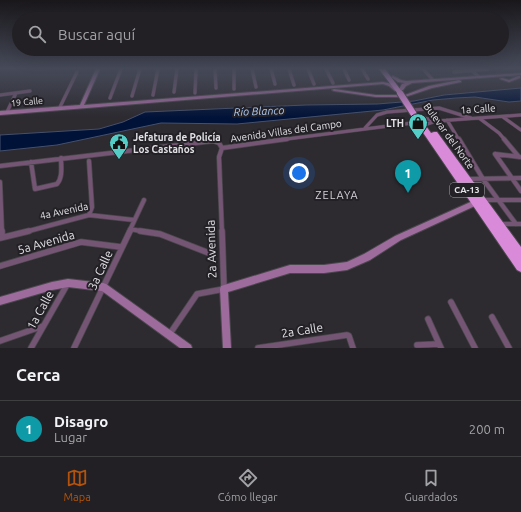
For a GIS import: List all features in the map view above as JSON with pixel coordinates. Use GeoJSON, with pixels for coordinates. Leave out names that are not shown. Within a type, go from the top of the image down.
{"type":"FeatureCollection","features":[{"type":"Feature","properties":{"kind":"highway","name":"Bulevar del Norte"},"geometry":{"type":"LineString","coordinates":[[400,85],[419,119],[478,201],[521,267]]}},
{"type":"Feature","properties":{"kind":"highway","name":"Bulevar del Norte"},"geometry":{"type":"LineString","coordinates":[[419,119],[467,179],[478,201],[498,224],[521,256]]}},
{"type":"Feature","properties":{"kind":"main road"},"geometry":{"type":"LineString","coordinates":[[84,105],[92,85]]}},
{"type":"Feature","properties":{"kind":"main road"},"geometry":{"type":"LineString","coordinates":[[84,105],[94,85]]}},
{"type":"Feature","properties":{"kind":"main road","name":"19 Calle"},"geometry":{"type":"LineString","coordinates":[[0,112],[324,85]]}},
{"type":"Feature","properties":{"kind":"main road","name":"19 Calle"},"geometry":{"type":"LineString","coordinates":[[295,88],[324,88],[337,85]]}},
{"type":"Feature","properties":{"kind":"main road"},"geometry":{"type":"LineString","coordinates":[[348,85],[352,93]]}},
{"type":"Feature","properties":{"kind":"main road","name":"19 Calle"},"geometry":{"type":"LineString","coordinates":[[392,85],[402,88]]}},
{"type":"Feature","properties":{"kind":"main road"},"geometry":{"type":"LineString","coordinates":[[402,88],[417,85]]}},
{"type":"Feature","properties":{"kind":"main road"},"geometry":{"type":"LineString","coordinates":[[324,88],[386,97],[405,96],[426,85]]}},
{"type":"Feature","properties":{"kind":"main road"},"geometry":{"type":"LineString","coordinates":[[224,288],[290,269],[324,269],[347,266],[367,257],[398,238],[478,201]]}},
{"type":"Feature","properties":{"kind":"main road"},"geometry":{"type":"LineString","coordinates":[[0,301],[68,283],[102,287],[169,335],[178,345],[188,348]]}},
{"type":"Feature","properties":{"kind":"main road","name":"2a Avenida"},"geometry":{"type":"LineString","coordinates":[[224,288],[227,348]]}},
{"type":"Feature","properties":{"kind":"street"},"geometry":{"type":"LineString","coordinates":[[60,107],[71,85]]}},
{"type":"Feature","properties":{"kind":"street"},"geometry":{"type":"LineString","coordinates":[[110,98],[115,85]]}},
{"type":"Feature","properties":{"kind":"street"},"geometry":{"type":"LineString","coordinates":[[132,96],[135,85]]}},
{"type":"Feature","properties":{"kind":"street"},"geometry":{"type":"LineString","coordinates":[[153,95],[155,85]]}},
{"type":"Feature","properties":{"kind":"street"},"geometry":{"type":"LineString","coordinates":[[174,92],[175,85]]}},
{"type":"Feature","properties":{"kind":"street"},"geometry":{"type":"LineString","coordinates":[[195,85],[195,93]]}},
{"type":"Feature","properties":{"kind":"street"},"geometry":{"type":"LineString","coordinates":[[0,95],[30,91]]}},
{"type":"Feature","properties":{"kind":"street"},"geometry":{"type":"LineString","coordinates":[[7,112],[16,93]]}},
{"type":"Feature","properties":{"kind":"street"},"geometry":{"type":"LineString","coordinates":[[364,129],[377,115],[387,112],[439,108],[471,118]]}},
{"type":"Feature","properties":{"kind":"street"},"geometry":{"type":"LineString","coordinates":[[456,114],[457,120]]}},
{"type":"Feature","properties":{"kind":"street","name":"1a Calle"},"geometry":{"type":"LineString","coordinates":[[419,119],[437,121],[521,115]]}},
{"type":"Feature","properties":{"kind":"street"},"geometry":{"type":"LineString","coordinates":[[504,117],[521,130]]}},
{"type":"Feature","properties":{"kind":"street"},"geometry":{"type":"LineString","coordinates":[[479,118],[498,132],[520,157]]}},
{"type":"Feature","properties":{"kind":"street","name":"1a Calle"},"geometry":{"type":"LineString","coordinates":[[419,119],[437,121]]}},
{"type":"Feature","properties":{"kind":"street","name":"Avenida Villas del Campo"},"geometry":{"type":"LineString","coordinates":[[0,166],[213,141],[219,143],[222,148],[364,129],[419,119]]}},
{"type":"Feature","properties":{"kind":"street"},"geometry":{"type":"LineString","coordinates":[[373,120],[382,126]]}},
{"type":"Feature","properties":{"kind":"street"},"geometry":{"type":"LineString","coordinates":[[447,120],[483,179],[518,224]]}},
{"type":"Feature","properties":{"kind":"street","name":"2a Avenida"},"geometry":{"type":"LineString","coordinates":[[222,148],[219,157],[224,288]]}},
{"type":"Feature","properties":{"kind":"street"},"geometry":{"type":"LineString","coordinates":[[520,157],[495,154],[521,191]]}},
{"type":"Feature","properties":{"kind":"street"},"geometry":{"type":"LineString","coordinates":[[31,162],[35,189],[60,182],[61,158]]}},
{"type":"Feature","properties":{"kind":"street"},"geometry":{"type":"LineString","coordinates":[[89,161],[92,207],[89,215]]}},
{"type":"Feature","properties":{"kind":"street"},"geometry":{"type":"LineString","coordinates":[[467,179],[521,178]]}},
{"type":"Feature","properties":{"kind":"street"},"geometry":{"type":"LineString","coordinates":[[1,183],[1,237]]}},
{"type":"Feature","properties":{"kind":"street"},"geometry":{"type":"LineString","coordinates":[[478,201],[498,199],[521,200]]}},
{"type":"Feature","properties":{"kind":"street","name":"3a Calle"},"geometry":{"type":"LineString","coordinates":[[74,348],[144,200]]}},
{"type":"Feature","properties":{"kind":"street","name":"4a Avenida"},"geometry":{"type":"LineString","coordinates":[[1,237],[89,215],[134,220]]}},
{"type":"Feature","properties":{"kind":"street"},"geometry":{"type":"LineString","coordinates":[[498,224],[518,224]]}},
{"type":"Feature","properties":{"kind":"street"},"geometry":{"type":"LineString","coordinates":[[130,229],[160,234],[214,255]]}},
{"type":"Feature","properties":{"kind":"street","name":"5a Avenida"},"geometry":{"type":"LineString","coordinates":[[0,266],[81,242],[122,247]]}},
{"type":"Feature","properties":{"kind":"street","name":"1a Calle"},"geometry":{"type":"LineString","coordinates":[[31,348],[68,283]]}},
{"type":"Feature","properties":{"kind":"street"},"geometry":{"type":"LineString","coordinates":[[169,335],[197,294],[224,288]]}},
{"type":"Feature","properties":{"kind":"street"},"geometry":{"type":"LineString","coordinates":[[451,302],[475,348]]}},
{"type":"Feature","properties":{"kind":"street"},"geometry":{"type":"LineString","coordinates":[[492,317],[509,348]]}},
{"type":"Feature","properties":{"kind":"street"},"geometry":{"type":"LineString","coordinates":[[417,346],[440,346],[428,319]]}},
{"type":"Feature","properties":{"kind":"street"},"geometry":{"type":"LineString","coordinates":[[0,341],[44,326]]}},
{"type":"Feature","properties":{"kind":"street","name":"2a Calle"},"geometry":{"type":"LineString","coordinates":[[258,348],[349,336],[353,348]]}},
{"type":"Feature","properties":{"kind":"water","name":"Río Blanco"},"geometry":{"type":"Polygon","coordinates":[[[521,88],[521,101],[509,102],[475,97],[456,98],[433,100],[383,110],[237,124],[161,123],[57,145],[0,151],[0,135],[99,129],[123,122],[145,112],[306,105],[377,104],[414,101],[444,95],[521,88]]]}},
{"type":"Feature","properties":{"kind":"place","name":"LTH"},"geometry":{"type":"Point","coordinates":[418,140]}},
{"type":"Feature","properties":{"kind":"place","name":"Jefatura de Policía Los Castaños"},"geometry":{"type":"Point","coordinates":[119,160]}},
{"type":"Feature","properties":{"kind":"place","name":"Disagro"},"geometry":{"type":"Point","coordinates":[408,193]}},
{"type":"Feature","properties":{"kind":"district","name":"ZELAYA"},"geometry":{"type":"Point","coordinates":[337,195]}}]}
